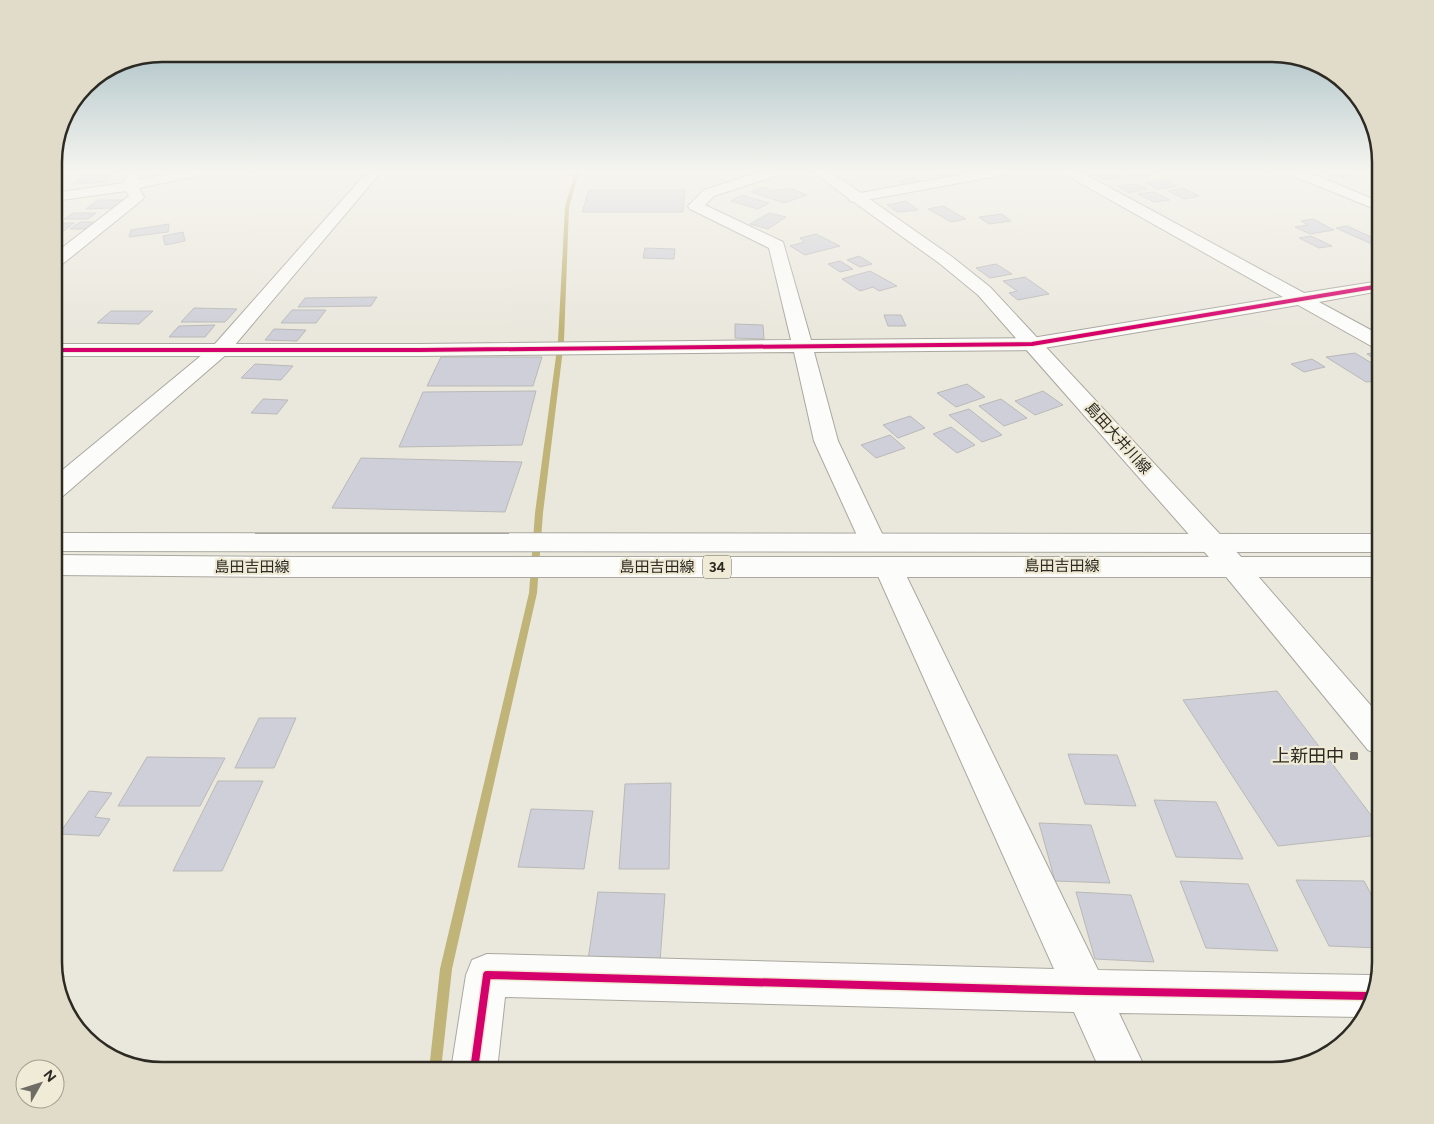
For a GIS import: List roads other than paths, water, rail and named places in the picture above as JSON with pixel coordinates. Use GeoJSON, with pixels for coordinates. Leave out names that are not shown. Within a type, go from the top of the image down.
{"type":"FeatureCollection","features":[{"type":"Feature","properties":{"kind":"street"},"geometry":{"type":"LineString","coordinates":[[63,255],[103,224]]}},
{"type":"Feature","properties":{"kind":"street"},"geometry":{"type":"LineString","coordinates":[[63,482],[221,349],[329,224]]}},
{"type":"Feature","properties":{"kind":"street"},"geometry":{"type":"LineString","coordinates":[[734,224],[777,245],[826,441],[1119,1062]]}},
{"type":"Feature","properties":{"kind":"street","name":"島田大井川線"},"geometry":{"type":"LineString","coordinates":[[894,224],[960,270],[984,291],[1234,566],[1372,730]]}},
{"type":"Feature","properties":{"kind":"street"},"geometry":{"type":"LineString","coordinates":[[1165,224],[1372,339]]}},
{"type":"Feature","properties":{"kind":"street"},"geometry":{"type":"LineString","coordinates":[[63,350],[419,350],[1032,344],[1372,287]]}},
{"type":"Feature","properties":{"kind":"street","name":"島田吉田線"},"geometry":{"type":"LineString","coordinates":[[63,542],[881,554],[1234,566],[1372,567]]}},
{"type":"Feature","properties":{"kind":"street","name":"島田吉田線"},"geometry":{"type":"LineString","coordinates":[[63,565],[280,567],[881,554],[1213,543],[1372,543]]}},
{"type":"Feature","properties":{"kind":"street"},"geometry":{"type":"LineString","coordinates":[[475,1062],[487,975],[1086,991],[1365,996]]}},
{"type":"Feature","properties":{"kind":"waterway"},"geometry":{"type":"LineString","coordinates":[[436,1062],[446,969],[533,593],[539,513],[561,341],[566,224]]}},
{"type":"Feature","properties":{"kind":"place","name":"上新田中"},"geometry":{"type":"Point","coordinates":[1354,756]}}]}
